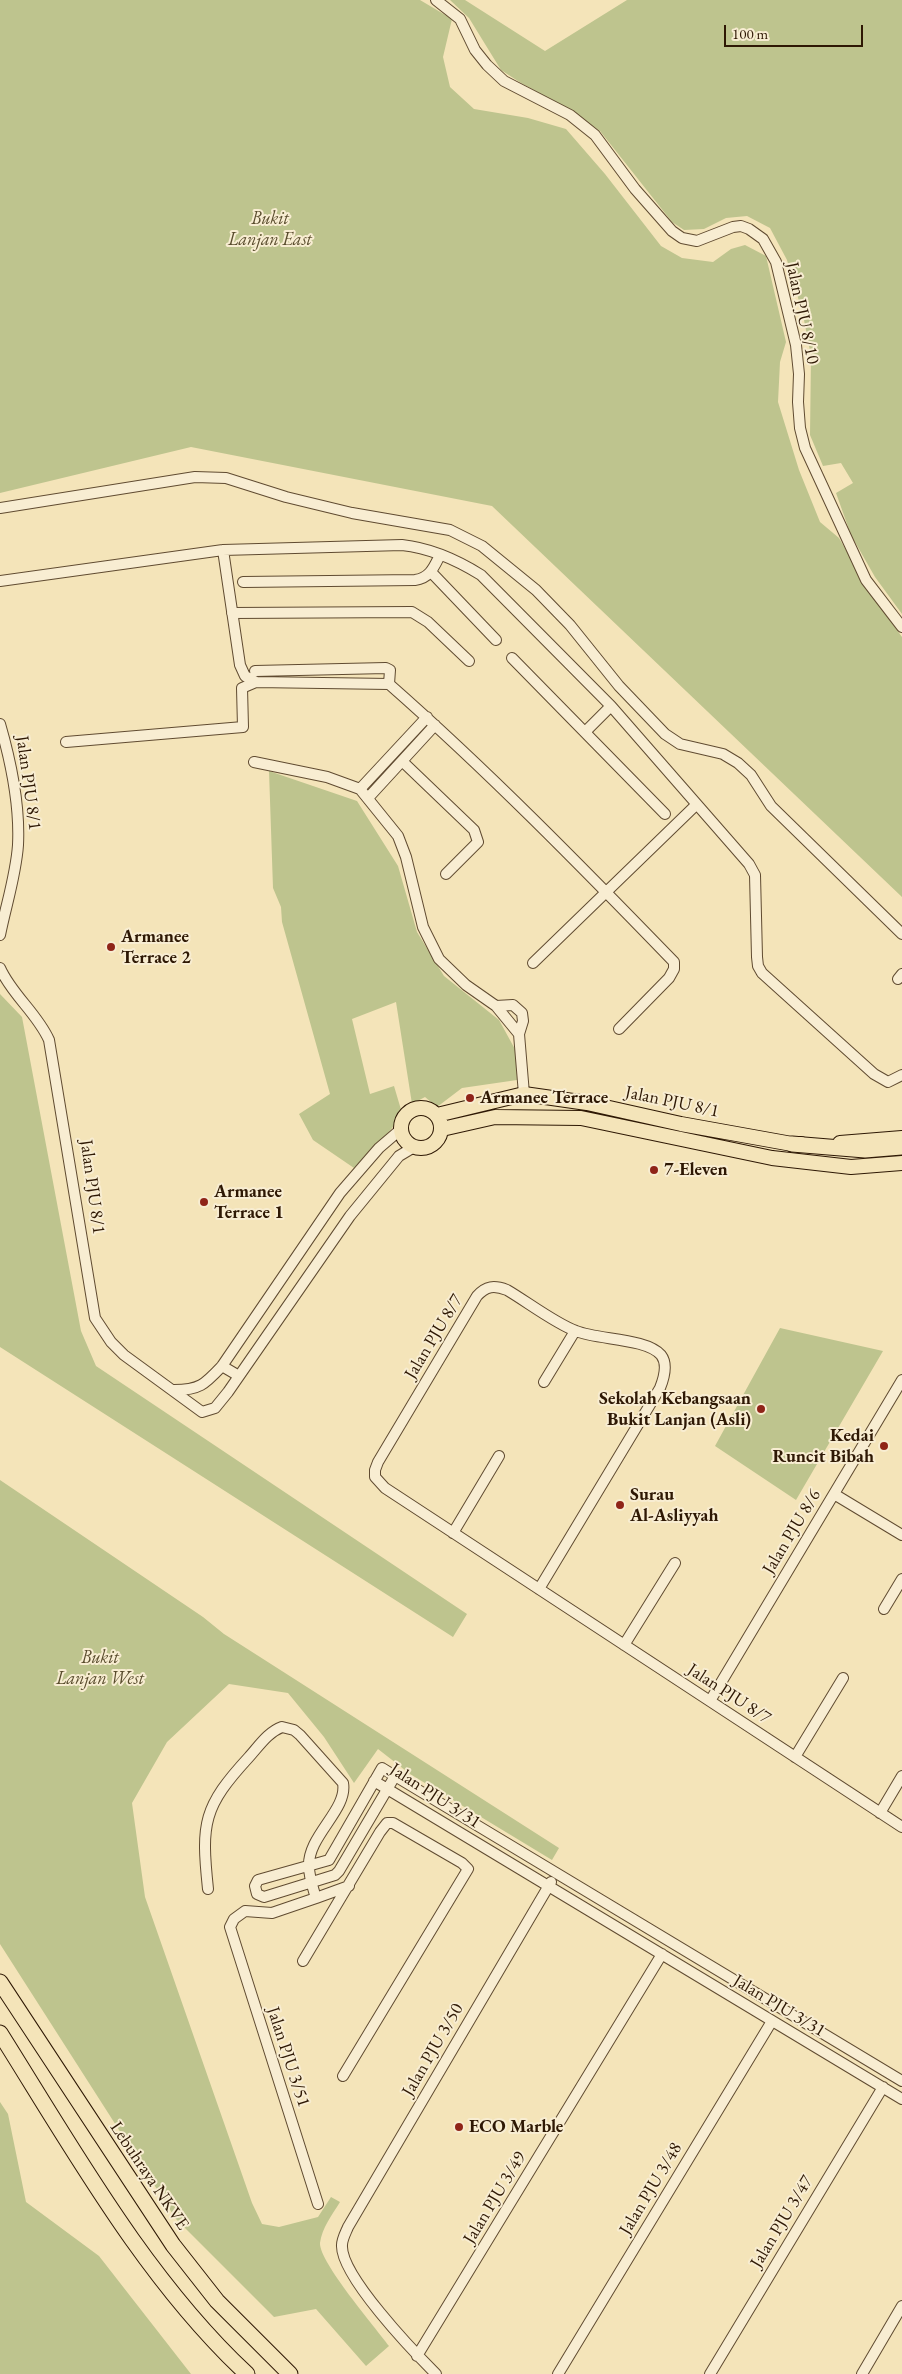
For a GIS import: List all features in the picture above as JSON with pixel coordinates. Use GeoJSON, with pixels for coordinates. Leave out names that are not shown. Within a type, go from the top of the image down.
{"type":"FeatureCollection","features":[{"type":"Feature","properties":{"kind":"highway"},"geometry":{"type":"LineString","coordinates":[[792,1144],[865,1150],[902,1147]]}},
{"type":"Feature","properties":{"kind":"highway","name":"Lebuhraya NKVE"},"geometry":{"type":"LineString","coordinates":[[0,1982],[173,2246],[217,2301],[290,2374]]}},
{"type":"Feature","properties":{"kind":"highway"},"geometry":{"type":"LineString","coordinates":[[0,2033],[145,2259],[190,2313],[247,2374]]}},
{"type":"Feature","properties":{"kind":"main road","name":"Jalan PJU 8/1"},"geometry":{"type":"LineString","coordinates":[[437,1115],[524,1094],[587,1103],[681,1124],[792,1144],[902,1138]]}},
{"type":"Feature","properties":{"kind":"main road"},"geometry":{"type":"LineString","coordinates":[[426,1108],[437,1115],[442,1129],[436,1142],[422,1148],[414,1147],[405,1141],[400,1130],[403,1117],[413,1109],[426,1108]]}},
{"type":"Feature","properties":{"kind":"main road","name":"Jalan PJU 8/1"},"geometry":{"type":"LineString","coordinates":[[442,1129],[495,1117],[581,1118],[772,1158],[851,1167],[902,1163]]}},
{"type":"Feature","properties":{"kind":"main road"},"geometry":{"type":"LineString","coordinates":[[678,1139],[681,1124]]}},
{"type":"Feature","properties":{"kind":"street","name":"Jalan PJU 8/10"},"geometry":{"type":"LineString","coordinates":[[436,0],[460,20],[475,50],[504,81],[570,115],[595,135],[635,189],[672,231],[682,238],[697,241],[741,226],[757,234],[769,247],[776,262],[796,345],[799,374],[798,402],[800,428],[805,448],[866,580],[902,627]]}},
{"type":"Feature","properties":{"kind":"street"},"geometry":{"type":"LineString","coordinates":[[0,508],[195,478],[226,478],[286,497],[377,518],[442,528],[466,536],[497,558],[536,590],[570,625],[619,686],[666,734],[680,744],[724,754],[738,763],[751,775],[771,806],[902,934]]}},
{"type":"Feature","properties":{"kind":"street"},"geometry":{"type":"LineString","coordinates":[[0,581],[222,550],[402,545],[417,547],[462,563],[481,575],[611,706],[749,864],[755,875],[757,957],[758,966],[762,973],[874,1074],[888,1082],[902,1075]]}},
{"type":"Feature","properties":{"kind":"street"},"geometry":{"type":"LineString","coordinates":[[222,550],[242,672],[250,680],[256,682],[389,684],[427,717],[606,892],[674,962],[674,969],[669,978],[619,1029]]}},
{"type":"Feature","properties":{"kind":"street"},"geometry":{"type":"LineString","coordinates":[[242,582],[423,579],[431,572],[440,555]]}},
{"type":"Feature","properties":{"kind":"street"},"geometry":{"type":"LineString","coordinates":[[431,572],[496,640]]}},
{"type":"Feature","properties":{"kind":"street"},"geometry":{"type":"LineString","coordinates":[[232,613],[412,612],[428,622],[469,661]]}},
{"type":"Feature","properties":{"kind":"street"},"geometry":{"type":"LineString","coordinates":[[512,658],[665,814]]}},
{"type":"Feature","properties":{"kind":"street"},"geometry":{"type":"LineString","coordinates":[[255,671],[386,668],[390,670],[389,684]]}},
{"type":"Feature","properties":{"kind":"street"},"geometry":{"type":"LineString","coordinates":[[66,742],[243,727],[242,688],[256,682]]}},
{"type":"Feature","properties":{"kind":"street"},"geometry":{"type":"LineString","coordinates":[[585,732],[611,706]]}},
{"type":"Feature","properties":{"kind":"street"},"geometry":{"type":"LineString","coordinates":[[360,789],[427,717]]}},
{"type":"Feature","properties":{"kind":"street","name":"Jalan PJU 8/1"},"geometry":{"type":"LineString","coordinates":[[0,724],[16,797],[18,844],[14,874],[0,935]]}},
{"type":"Feature","properties":{"kind":"street"},"geometry":{"type":"LineString","coordinates":[[368,798],[435,725]]}},
{"type":"Feature","properties":{"kind":"street"},"geometry":{"type":"LineString","coordinates":[[402,761],[477,835],[478,842],[446,874]]}},
{"type":"Feature","properties":{"kind":"street"},"geometry":{"type":"LineString","coordinates":[[254,762],[328,777],[360,789],[398,836],[406,857],[423,927],[439,959],[466,985],[496,1006],[519,1034]]}},
{"type":"Feature","properties":{"kind":"street"},"geometry":{"type":"LineString","coordinates":[[533,963],[696,805]]}},
{"type":"Feature","properties":{"kind":"street","name":"Jalan PJU 8/1"},"geometry":{"type":"LineString","coordinates":[[0,968],[6,982],[42,1026],[49,1040],[95,1318],[110,1342],[124,1355],[174,1390],[197,1410],[206,1412],[215,1408],[350,1216],[399,1156],[414,1147]]}},
{"type":"Feature","properties":{"kind":"street"},"geometry":{"type":"LineString","coordinates":[[496,1006],[508,1004],[519,1009],[522,1013],[523,1021],[519,1034],[524,1094]]}},
{"type":"Feature","properties":{"kind":"street"},"geometry":{"type":"LineString","coordinates":[[174,1390],[189,1390],[200,1387],[222,1366],[340,1193],[379,1148],[400,1130]]}},
{"type":"Feature","properties":{"kind":"street","name":"Jalan PJU 8/7"},"geometry":{"type":"LineString","coordinates":[[539,1589],[660,1388],[664,1377],[664,1363],[662,1356],[657,1352],[640,1345],[576,1331],[499,1286],[484,1289],[477,1296],[375,1470],[380,1484],[453,1532],[539,1589],[624,1645],[902,1827]]}},
{"type":"Feature","properties":{"kind":"street"},"geometry":{"type":"LineString","coordinates":[[544,1382],[576,1331]]}},
{"type":"Feature","properties":{"kind":"street"},"geometry":{"type":"LineString","coordinates":[[222,1366],[239,1376]]}},
{"type":"Feature","properties":{"kind":"street","name":"Jalan PJU 8/6"},"geometry":{"type":"LineString","coordinates":[[710,1701],[902,1380]]}},
{"type":"Feature","properties":{"kind":"street"},"geometry":{"type":"LineString","coordinates":[[453,1532],[500,1456]]}},
{"type":"Feature","properties":{"kind":"street"},"geometry":{"type":"LineString","coordinates":[[834,1494],[902,1535]]}},
{"type":"Feature","properties":{"kind":"street"},"geometry":{"type":"LineString","coordinates":[[624,1645],[675,1563]]}},
{"type":"Feature","properties":{"kind":"street"},"geometry":{"type":"LineString","coordinates":[[884,1609],[902,1579]]}},
{"type":"Feature","properties":{"kind":"street"},"geometry":{"type":"LineString","coordinates":[[795,1757],[842,1678]]}},
{"type":"Feature","properties":{"kind":"street"},"geometry":{"type":"LineString","coordinates":[[208,1889],[204,1836],[210,1810],[230,1777],[268,1736],[282,1726],[294,1730],[300,1735],[343,1783],[345,1790],[315,1842],[308,1866],[316,1898],[348,1886]]}},
{"type":"Feature","properties":{"kind":"street","name":"Jalan PJU 3/31"},"geometry":{"type":"LineString","coordinates":[[902,2081],[382,1768],[374,1781],[902,2099]]}},
{"type":"Feature","properties":{"kind":"street"},"geometry":{"type":"LineString","coordinates":[[374,1781],[329,1860],[258,1880],[255,1890],[259,1895],[264,1897],[339,1872],[395,1776]]}},
{"type":"Feature","properties":{"kind":"street"},"geometry":{"type":"LineString","coordinates":[[880,1813],[902,1776]]}},
{"type":"Feature","properties":{"kind":"street"},"geometry":{"type":"LineString","coordinates":[[303,1961],[387,1823],[393,1823],[462,1863],[468,1869],[344,2076]]}},
{"type":"Feature","properties":{"kind":"street","name":"Jalan PJU 3/50"},"geometry":{"type":"LineString","coordinates":[[417,2356],[378,2312],[344,2260],[342,2244],[348,2227],[556,1874]]}},
{"type":"Feature","properties":{"kind":"street","name":"Jalan PJU 3/51"},"geometry":{"type":"LineString","coordinates":[[316,1898],[272,1913],[245,1911],[234,1919],[230,1927],[318,2204]]}},
{"type":"Feature","properties":{"kind":"street","name":"Jalan PJU 3/49"},"geometry":{"type":"LineString","coordinates":[[417,2356],[662,1954]]}},
{"type":"Feature","properties":{"kind":"street","name":"Jalan PJU 3/48"},"geometry":{"type":"LineString","coordinates":[[558,2374],[772,2021]]}},
{"type":"Feature","properties":{"kind":"street","name":"Jalan PJU 3/47"},"geometry":{"type":"LineString","coordinates":[[710,2374],[882,2088]]}},
{"type":"Feature","properties":{"kind":"street"},"geometry":{"type":"LineString","coordinates":[[862,2374],[902,2306]]}},
{"type":"Feature","properties":{"kind":"street"},"geometry":{"type":"LineString","coordinates":[[417,2356],[436,2374]]}},
{"type":"Feature","properties":{"kind":"green space","name":"Bukit Lanjan East"},"geometry":{"type":"Polygon","coordinates":[[[0,0],[420,0],[452,19],[443,57],[450,87],[474,109],[528,118],[566,129],[605,174],[661,246],[682,258],[713,262],[731,249],[745,245],[766,256],[786,342],[780,362],[778,402],[799,470],[820,522],[839,538],[876,601],[902,637],[902,897],[492,506],[191,447],[0,493],[0,0]]]}},
{"type":"Feature","properties":{"kind":"green space"},"geometry":{"type":"Polygon","coordinates":[[[450,0],[465,0],[545,51],[627,0],[902,0],[902,614],[875,577],[851,535],[836,493],[853,483],[841,463],[823,466],[810,435],[811,356],[803,315],[787,260],[770,228],[747,216],[726,218],[704,229],[684,230],[672,222],[600,131],[570,110],[501,70],[469,18],[450,0]]]}},
{"type":"Feature","properties":{"kind":"green space"},"geometry":{"type":"Polygon","coordinates":[[[269,771],[357,801],[398,866],[417,932],[444,976],[499,1020],[516,1051],[517,1080],[462,1088],[437,1107],[425,1097],[412,1104],[396,1002],[352,1019],[370,1094],[394,1086],[402,1113],[387,1134],[354,1168],[313,1140],[299,1114],[330,1094],[282,922],[281,907],[273,888],[269,771]]]}},
{"type":"Feature","properties":{"kind":"green space"},"geometry":{"type":"Polygon","coordinates":[[[0,994],[22,1017],[81,1331],[96,1366],[467,1614],[453,1637],[0,1347],[0,994]]]}},
{"type":"Feature","properties":{"kind":"green space"},"geometry":{"type":"Polygon","coordinates":[[[780,1328],[883,1351],[796,1500],[715,1446],[780,1328]]]}},
{"type":"Feature","properties":{"kind":"green space","name":"Bukit Lanjan West"},"geometry":{"type":"Polygon","coordinates":[[[0,1480],[203,1617],[224,1634],[559,1848],[552,1860],[410,1774],[378,1749],[354,1783],[324,1737],[288,1693],[229,1684],[167,1742],[132,1803],[145,1897],[252,2203],[262,2224],[279,2227],[318,2217],[331,2197],[340,2202],[325,2227],[320,2243],[322,2252],[338,2279],[389,2346],[366,2366],[316,2309],[274,2317],[176,2219],[0,1944],[0,1480]]]}},
{"type":"Feature","properties":{"kind":"green space"},"geometry":{"type":"Polygon","coordinates":[[[0,2102],[8,2114],[26,2202],[99,2256],[191,2374],[0,2374],[0,2102]]]}},
{"type":"Feature","properties":{"kind":"place","name":"Armanee Terrace 2"},"geometry":{"type":"Point","coordinates":[111,947]}},
{"type":"Feature","properties":{"kind":"place","name":"Armanee Terrace"},"geometry":{"type":"Point","coordinates":[470,1098]}},
{"type":"Feature","properties":{"kind":"place","name":"7-Eleven"},"geometry":{"type":"Point","coordinates":[654,1170]}},
{"type":"Feature","properties":{"kind":"place","name":"Armanee Terrace 1"},"geometry":{"type":"Point","coordinates":[204,1202]}},
{"type":"Feature","properties":{"kind":"place","name":"Sekolah Kebangsaan Bukit Lanjan (Asli)"},"geometry":{"type":"Point","coordinates":[761,1409]}},
{"type":"Feature","properties":{"kind":"place","name":"Kedai Runcit Bibah"},"geometry":{"type":"Point","coordinates":[884,1446]}},
{"type":"Feature","properties":{"kind":"place","name":"Surau Al-Asliyyah"},"geometry":{"type":"Point","coordinates":[620,1505]}},
{"type":"Feature","properties":{"kind":"place","name":"ECO Marble"},"geometry":{"type":"Point","coordinates":[459,2127]}}]}
